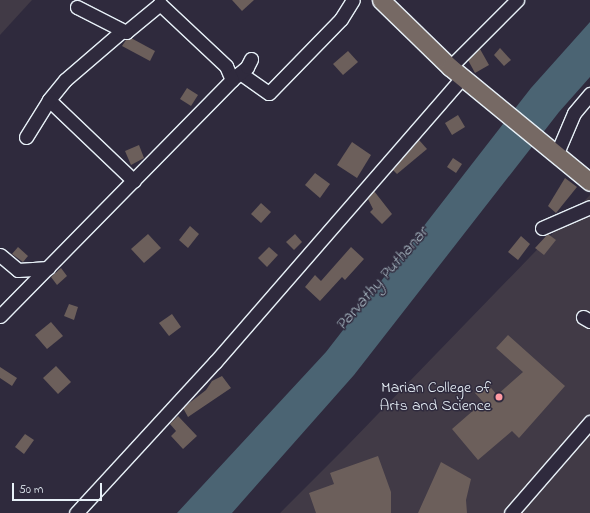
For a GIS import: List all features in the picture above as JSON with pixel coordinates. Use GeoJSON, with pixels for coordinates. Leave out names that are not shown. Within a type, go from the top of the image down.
{"type":"FeatureCollection","features":[{"type":"Feature","properties":{"kind":"main road"},"geometry":{"type":"LineString","coordinates":[[381,0],[456,72],[514,116],[590,182]]}},
{"type":"Feature","properties":{"kind":"street"},"geometry":{"type":"LineString","coordinates":[[26,137],[49,100],[65,80],[122,31],[129,30],[156,2],[163,5],[236,76],[269,92],[341,19],[353,0]]}},
{"type":"Feature","properties":{"kind":"street"},"geometry":{"type":"LineString","coordinates":[[76,513],[215,362],[517,0]]}},
{"type":"Feature","properties":{"kind":"street"},"geometry":{"type":"LineString","coordinates":[[77,7],[122,31]]}},
{"type":"Feature","properties":{"kind":"street"},"geometry":{"type":"LineString","coordinates":[[0,316],[134,181],[251,59]]}},
{"type":"Feature","properties":{"kind":"street"},"geometry":{"type":"LineString","coordinates":[[557,152],[574,113],[590,94]]}},
{"type":"Feature","properties":{"kind":"street"},"geometry":{"type":"LineString","coordinates":[[49,100],[134,181]]}},
{"type":"Feature","properties":{"kind":"street"},"geometry":{"type":"LineString","coordinates":[[542,228],[590,207]]}},
{"type":"Feature","properties":{"kind":"street"},"geometry":{"type":"LineString","coordinates":[[0,255],[18,270],[48,268]]}},
{"type":"Feature","properties":{"kind":"street"},"geometry":{"type":"LineString","coordinates":[[511,513],[590,422]]}},
{"type":"Feature","properties":{"kind":"shaded area"},"geometry":{"type":"Polygon","coordinates":[[[0,0],[32,0],[0,35],[0,0]]]}},
{"type":"Feature","properties":{"kind":"shaded area"},"geometry":{"type":"Polygon","coordinates":[[[590,195],[590,513],[280,513],[346,447],[590,195]]]}},
{"type":"Feature","properties":{"kind":"water"},"geometry":{"type":"Polygon","coordinates":[[[590,22],[590,77],[559,112],[354,375],[232,513],[177,513],[326,352],[531,88],[590,22]]]}},
{"type":"Feature","properties":{"kind":"building"},"geometry":{"type":"Polygon","coordinates":[[[232,0],[254,0],[242,11],[232,0]]]}},
{"type":"Feature","properties":{"kind":"building"},"geometry":{"type":"Polygon","coordinates":[[[131,38],[155,51],[150,61],[122,46],[126,40],[131,38]]]}},
{"type":"Feature","properties":{"kind":"building"},"geometry":{"type":"Polygon","coordinates":[[[500,48],[511,60],[504,66],[494,55],[500,48]]]}},
{"type":"Feature","properties":{"kind":"building"},"geometry":{"type":"Polygon","coordinates":[[[480,49],[489,65],[475,73],[468,60],[480,49]]]}},
{"type":"Feature","properties":{"kind":"building"},"geometry":{"type":"Polygon","coordinates":[[[348,51],[358,62],[343,75],[333,64],[348,51]]]}},
{"type":"Feature","properties":{"kind":"building"},"geometry":{"type":"Polygon","coordinates":[[[187,88],[198,95],[191,106],[180,99],[187,88]]]}},
{"type":"Feature","properties":{"kind":"building"},"geometry":{"type":"Polygon","coordinates":[[[458,115],[465,127],[452,135],[445,123],[458,115]]]}},
{"type":"Feature","properties":{"kind":"building"},"geometry":{"type":"Polygon","coordinates":[[[419,140],[427,149],[397,174],[393,170],[419,140]]]}},
{"type":"Feature","properties":{"kind":"building"},"geometry":{"type":"Polygon","coordinates":[[[352,142],[371,155],[357,178],[337,165],[352,142]]]}},
{"type":"Feature","properties":{"kind":"building"},"geometry":{"type":"Polygon","coordinates":[[[139,145],[144,158],[131,165],[125,151],[139,145]]]}},
{"type":"Feature","properties":{"kind":"building"},"geometry":{"type":"Polygon","coordinates":[[[453,158],[462,164],[456,173],[447,167],[453,158]]]}},
{"type":"Feature","properties":{"kind":"building"},"geometry":{"type":"Polygon","coordinates":[[[315,173],[330,184],[320,198],[305,185],[315,173]]]}},
{"type":"Feature","properties":{"kind":"building"},"geometry":{"type":"Polygon","coordinates":[[[565,178],[577,187],[556,213],[548,206],[565,178]]]}},
{"type":"Feature","properties":{"kind":"building"},"geometry":{"type":"Polygon","coordinates":[[[374,191],[392,214],[382,224],[370,212],[373,209],[368,199],[374,191]]]}},
{"type":"Feature","properties":{"kind":"building"},"geometry":{"type":"Polygon","coordinates":[[[261,203],[271,212],[261,223],[251,214],[261,203]]]}},
{"type":"Feature","properties":{"kind":"building"},"geometry":{"type":"Polygon","coordinates":[[[190,226],[199,234],[188,248],[179,240],[190,226]]]}},
{"type":"Feature","properties":{"kind":"building"},"geometry":{"type":"Polygon","coordinates":[[[148,234],[161,248],[144,263],[131,249],[148,234]]]}},
{"type":"Feature","properties":{"kind":"building"},"geometry":{"type":"Polygon","coordinates":[[[295,234],[302,242],[294,250],[286,242],[295,234]]]}},
{"type":"Feature","properties":{"kind":"building"},"geometry":{"type":"Polygon","coordinates":[[[548,234],[556,240],[544,255],[535,248],[548,234]]]}},
{"type":"Feature","properties":{"kind":"building"},"geometry":{"type":"Polygon","coordinates":[[[521,236],[530,244],[518,260],[508,252],[521,236]]]}},
{"type":"Feature","properties":{"kind":"building"},"geometry":{"type":"Polygon","coordinates":[[[18,247],[28,256],[23,262],[12,254],[18,247]]]}},
{"type":"Feature","properties":{"kind":"building"},"geometry":{"type":"Polygon","coordinates":[[[269,247],[278,255],[267,267],[258,258],[269,247]]]}},
{"type":"Feature","properties":{"kind":"building"},"geometry":{"type":"Polygon","coordinates":[[[351,247],[364,259],[345,280],[342,277],[320,301],[305,287],[315,275],[321,281],[351,247]]]}},
{"type":"Feature","properties":{"kind":"building"},"geometry":{"type":"Polygon","coordinates":[[[61,268],[67,276],[57,285],[51,277],[61,268]]]}},
{"type":"Feature","properties":{"kind":"building"},"geometry":{"type":"Polygon","coordinates":[[[69,304],[78,307],[74,320],[64,316],[69,304]]]}},
{"type":"Feature","properties":{"kind":"building"},"geometry":{"type":"Polygon","coordinates":[[[172,314],[181,327],[169,336],[159,323],[172,314]]]}},
{"type":"Feature","properties":{"kind":"building"},"geometry":{"type":"Polygon","coordinates":[[[51,322],[63,336],[47,349],[35,335],[51,322]]]}},
{"type":"Feature","properties":{"kind":"building"},"geometry":{"type":"Polygon","coordinates":[[[508,335],[565,386],[519,438],[512,431],[478,460],[452,429],[483,402],[475,393],[487,383],[497,395],[523,372],[496,348],[508,335]]]}},
{"type":"Feature","properties":{"kind":"building"},"geometry":{"type":"Polygon","coordinates":[[[56,366],[71,382],[58,394],[43,378],[56,366]]]}},
{"type":"Feature","properties":{"kind":"building"},"geometry":{"type":"Polygon","coordinates":[[[0,367],[17,378],[12,386],[0,378],[0,367]]]}},
{"type":"Feature","properties":{"kind":"building"},"geometry":{"type":"Polygon","coordinates":[[[222,376],[231,388],[188,417],[183,408],[206,390],[212,381],[222,376]]]}},
{"type":"Feature","properties":{"kind":"building"},"geometry":{"type":"Polygon","coordinates":[[[178,416],[197,436],[183,449],[171,436],[176,431],[170,424],[178,416]]]}},
{"type":"Feature","properties":{"kind":"building"},"geometry":{"type":"Polygon","coordinates":[[[25,434],[34,440],[24,454],[15,447],[25,434]]]}},
{"type":"Feature","properties":{"kind":"building"},"geometry":{"type":"Polygon","coordinates":[[[378,456],[391,492],[391,513],[316,513],[309,493],[334,484],[330,473],[378,456]]]}},
{"type":"Feature","properties":{"kind":"building"},"geometry":{"type":"Polygon","coordinates":[[[441,462],[471,479],[466,500],[467,513],[418,513],[441,462]]]}},
{"type":"Feature","properties":{"kind":"place","name":"Marian College of Arts and Science"},"geometry":{"type":"Point","coordinates":[499,397]}},
{"type":"Feature","properties":{"kind":"water label","name":"Parvathy Puthanar"},"geometry":{"type":"Point","coordinates":[382,279]}}]}
